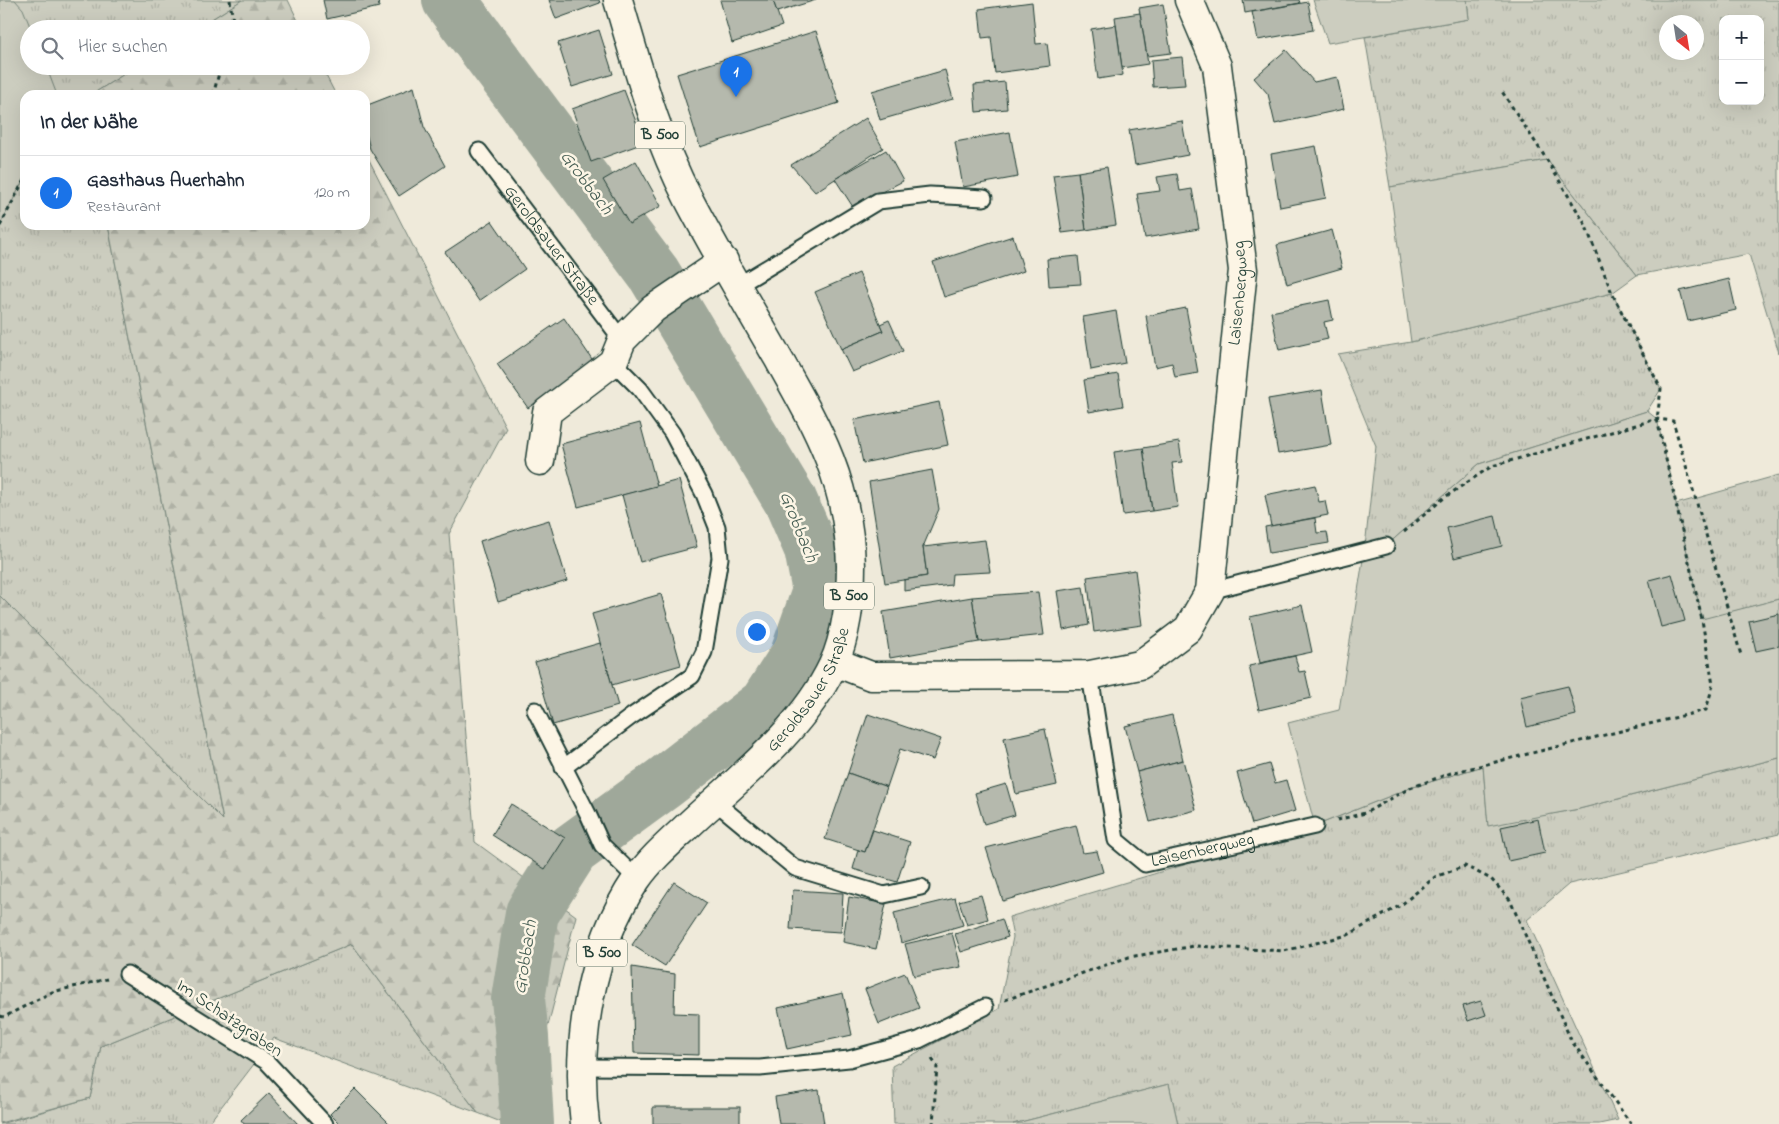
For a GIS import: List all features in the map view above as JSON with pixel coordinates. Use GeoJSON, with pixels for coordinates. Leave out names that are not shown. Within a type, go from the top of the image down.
{"type":"FeatureCollection","features":[{"type":"Feature","properties":{"kind":"street","name":"Geroldsauer Straße"},"geometry":{"type":"LineString","coordinates":[[585,1124],[581,1067],[590,995],[610,931],[637,879],[658,854],[783,736],[821,689],[835,662],[843,632],[849,601],[851,570],[849,538],[843,500],[826,448],[738,286],[688,199],[669,160],[653,115],[618,0]]}},
{"type":"Feature","properties":{"kind":"street","name":"Laisenbergweg"},"geometry":{"type":"LineString","coordinates":[[835,662],[871,676],[1090,675],[1140,665],[1188,630],[1210,591],[1243,270],[1217,66],[1189,0]]}},
{"type":"Feature","properties":{"kind":"street"},"geometry":{"type":"LineString","coordinates":[[540,461],[547,412],[617,351],[653,309],[724,262]]}},
{"type":"Feature","properties":{"kind":"lane","name":"Geroldsauer Straße"},"geometry":{"type":"LineString","coordinates":[[479,151],[617,351],[640,389],[672,433],[704,494],[717,527],[720,558],[713,606],[704,652],[692,676],[632,716],[563,768]]}},
{"type":"Feature","properties":{"kind":"lane"},"geometry":{"type":"LineString","coordinates":[[738,286],[878,201],[930,195],[984,198]]}},
{"type":"Feature","properties":{"kind":"lane"},"geometry":{"type":"LineString","coordinates":[[1210,591],[1386,546]]}},
{"type":"Feature","properties":{"kind":"lane","name":"Laisenbergweg"},"geometry":{"type":"LineString","coordinates":[[1090,675],[1116,840],[1144,864],[1315,826]]}},
{"type":"Feature","properties":{"kind":"lane"},"geometry":{"type":"LineString","coordinates":[[535,710],[602,845],[637,879]]}},
{"type":"Feature","properties":{"kind":"lane"},"geometry":{"type":"LineString","coordinates":[[714,801],[795,868],[884,895],[921,886]]}},
{"type":"Feature","properties":{"kind":"lane","name":"Im Schatzgraben"},"geometry":{"type":"LineString","coordinates":[[127,974],[267,1062],[325,1124]]}},
{"type":"Feature","properties":{"kind":"lane"},"geometry":{"type":"LineString","coordinates":[[581,1067],[760,1068],[849,1058],[919,1040],[985,1007]]}},
{"type":"Feature","properties":{"kind":"path"},"geometry":{"type":"LineString","coordinates":[[230,0],[233,20]]}},
{"type":"Feature","properties":{"kind":"path"},"geometry":{"type":"LineString","coordinates":[[214,90],[219,75]]}},
{"type":"Feature","properties":{"kind":"path"},"geometry":{"type":"LineString","coordinates":[[1315,826],[1365,813],[1410,788],[1451,773],[1706,710],[1713,685],[1702,620],[1657,419],[1661,389],[1612,293],[1585,224],[1547,160],[1501,90]]}},
{"type":"Feature","properties":{"kind":"path"},"geometry":{"type":"LineString","coordinates":[[0,226],[20,188]]}},
{"type":"Feature","properties":{"kind":"path"},"geometry":{"type":"LineString","coordinates":[[1386,546],[1445,497],[1492,466],[1657,419],[1673,421],[1741,656]]}},
{"type":"Feature","properties":{"kind":"path"},"geometry":{"type":"LineString","coordinates":[[985,1007],[1130,957],[1195,946],[1284,950],[1348,935],[1401,905],[1435,876],[1465,866],[1491,879],[1510,900],[1571,1040],[1631,1124]]}},
{"type":"Feature","properties":{"kind":"path"},"geometry":{"type":"LineString","coordinates":[[0,1016],[4,1017],[52,992],[127,974]]}},
{"type":"Feature","properties":{"kind":"path"},"geometry":{"type":"LineString","coordinates":[[919,1040],[937,1066],[933,1124]]}},
{"type":"Feature","properties":{"kind":"green space"},"geometry":{"type":"Polygon","coordinates":[[[0,0],[242,0],[210,20],[20,20],[20,75],[123,75],[99,90],[20,90],[20,230],[109,230],[223,821],[0,596],[0,0]]]}},
{"type":"Feature","properties":{"kind":"green space"},"geometry":{"type":"Polygon","coordinates":[[[0,0],[15,0],[23,9],[27,20],[20,20],[20,75],[49,75],[55,90],[20,90],[20,187],[0,225],[0,0]]]}},
{"type":"Feature","properties":{"kind":"green space"},"geometry":{"type":"Polygon","coordinates":[[[242,0],[288,0],[298,20],[210,20],[242,0]]]}},
{"type":"Feature","properties":{"kind":"green space"},"geometry":{"type":"Polygon","coordinates":[[[1313,0],[1467,0],[1469,19],[1328,43],[1313,0]]]}},
{"type":"Feature","properties":{"kind":"green space"},"geometry":{"type":"Polygon","coordinates":[[[1467,0],[1779,0],[1779,353],[1749,254],[1637,275],[1547,160],[1390,187],[1365,37],[1469,19],[1467,0]]]}},
{"type":"Feature","properties":{"kind":"green space"},"geometry":{"type":"Polygon","coordinates":[[[123,75],[326,75],[333,90],[99,90],[123,75]]]}},
{"type":"Feature","properties":{"kind":"green space"},"geometry":{"type":"Polygon","coordinates":[[[1547,160],[1637,275],[1612,293],[1411,342],[1390,187],[1547,160]]]}},
{"type":"Feature","properties":{"kind":"green space"},"geometry":{"type":"Polygon","coordinates":[[[370,162],[506,428],[449,534],[475,842],[576,916],[523,1124],[506,1124],[478,1113],[352,944],[101,1046],[90,1098],[0,1123],[0,596],[223,820],[109,230],[370,230],[370,162]]]}},
{"type":"Feature","properties":{"kind":"green space"},"geometry":{"type":"Polygon","coordinates":[[[1612,293],[1661,389],[1647,411],[1479,464],[1386,546],[1365,547],[1376,446],[1338,354],[1411,342],[1612,293]]]}},
{"type":"Feature","properties":{"kind":"green space"},"geometry":{"type":"Polygon","coordinates":[[[1647,411],[1657,419],[1702,619],[1779,599],[1779,758],[1579,809],[1488,826],[1483,766],[1410,788],[1315,826],[1288,723],[1339,710],[1365,547],[1386,546],[1479,464],[1647,411]]]}},
{"type":"Feature","properties":{"kind":"green space"},"geometry":{"type":"Polygon","coordinates":[[[1779,475],[1779,599],[1702,620],[1676,504],[1779,475]]]}},
{"type":"Feature","properties":{"kind":"green space"},"geometry":{"type":"Polygon","coordinates":[[[1779,758],[1779,834],[1569,884],[1527,920],[1618,1120],[1599,1124],[1178,1124],[1169,1084],[1013,1124],[894,1124],[892,1066],[999,1009],[1013,937],[1009,917],[1315,826],[1410,788],[1483,766],[1488,825],[1579,809],[1779,758]]]}},
{"type":"Feature","properties":{"kind":"green space"},"geometry":{"type":"Polygon","coordinates":[[[352,944],[478,1113],[274,1038],[208,1124],[0,1124],[90,1098],[101,1046],[352,944]]]}},
{"type":"Feature","properties":{"kind":"green space"},"geometry":{"type":"Polygon","coordinates":[[[1169,1084],[1178,1124],[1013,1124],[1169,1084]]]}},
{"type":"Feature","properties":{"kind":"building"},"geometry":{"type":"Polygon","coordinates":[[[323,0],[378,0],[379,7],[327,19],[323,0]]]}},
{"type":"Feature","properties":{"kind":"building"},"geometry":{"type":"Polygon","coordinates":[[[549,0],[599,0],[600,3],[556,19],[549,0]]]}},
{"type":"Feature","properties":{"kind":"building"},"geometry":{"type":"Polygon","coordinates":[[[720,0],[773,0],[782,26],[732,43],[720,0]]]}},
{"type":"Feature","properties":{"kind":"building"},"geometry":{"type":"Polygon","coordinates":[[[773,0],[816,0],[777,12],[773,0]]]}},
{"type":"Feature","properties":{"kind":"building"},"geometry":{"type":"Polygon","coordinates":[[[1243,0],[1299,0],[1300,3],[1245,13],[1243,0]]]}},
{"type":"Feature","properties":{"kind":"building"},"geometry":{"type":"Polygon","coordinates":[[[1032,2],[1036,44],[1047,43],[1050,66],[995,73],[991,37],[982,38],[979,9],[1032,2]]]}},
{"type":"Feature","properties":{"kind":"building"},"geometry":{"type":"Polygon","coordinates":[[[1308,2],[1313,30],[1258,40],[1252,12],[1308,2]]]}},
{"type":"Feature","properties":{"kind":"building"},"geometry":{"type":"Polygon","coordinates":[[[1163,4],[1171,53],[1147,56],[1139,8],[1163,4]]]}},
{"type":"Feature","properties":{"kind":"building"},"geometry":{"type":"Polygon","coordinates":[[[1140,13],[1148,64],[1122,68],[1115,17],[1140,13]]]}},
{"type":"Feature","properties":{"kind":"building"},"geometry":{"type":"Polygon","coordinates":[[[1116,25],[1123,75],[1098,79],[1091,29],[1116,25]]]}},
{"type":"Feature","properties":{"kind":"building"},"geometry":{"type":"Polygon","coordinates":[[[599,30],[613,74],[572,87],[558,43],[599,30]]]}},
{"type":"Feature","properties":{"kind":"building"},"geometry":{"type":"Polygon","coordinates":[[[816,31],[839,103],[700,147],[677,74],[816,31]]]}},
{"type":"Feature","properties":{"kind":"building"},"geometry":{"type":"Polygon","coordinates":[[[1286,50],[1314,82],[1337,77],[1344,109],[1275,124],[1268,94],[1254,78],[1286,50]]]}},
{"type":"Feature","properties":{"kind":"building"},"geometry":{"type":"Polygon","coordinates":[[[1182,57],[1185,85],[1153,87],[1151,60],[1182,57]]]}},
{"type":"Feature","properties":{"kind":"building"},"geometry":{"type":"Polygon","coordinates":[[[945,70],[953,99],[880,120],[872,91],[945,70]]]}},
{"type":"Feature","properties":{"kind":"building"},"geometry":{"type":"Polygon","coordinates":[[[1005,82],[1007,109],[976,112],[974,85],[1005,82]]]}},
{"type":"Feature","properties":{"kind":"building"},"geometry":{"type":"Polygon","coordinates":[[[414,87],[424,127],[445,166],[399,196],[370,149],[370,104],[414,87]]]}},
{"type":"Feature","properties":{"kind":"building"},"geometry":{"type":"Polygon","coordinates":[[[624,90],[644,143],[591,162],[572,109],[624,90]]]}},
{"type":"Feature","properties":{"kind":"building"},"geometry":{"type":"Polygon","coordinates":[[[866,118],[883,148],[815,192],[791,165],[866,118]]]}},
{"type":"Feature","properties":{"kind":"building"},"geometry":{"type":"Polygon","coordinates":[[[1182,121],[1188,155],[1135,165],[1129,130],[1182,121]]]}},
{"type":"Feature","properties":{"kind":"building"},"geometry":{"type":"Polygon","coordinates":[[[1010,132],[1018,177],[963,187],[955,142],[1010,132]]]}},
{"type":"Feature","properties":{"kind":"building"},"geometry":{"type":"Polygon","coordinates":[[[1316,146],[1326,198],[1280,207],[1271,154],[1316,146]]]}},
{"type":"Feature","properties":{"kind":"building"},"geometry":{"type":"Polygon","coordinates":[[[886,150],[903,181],[853,207],[835,179],[886,150]]]}},
{"type":"Feature","properties":{"kind":"building"},"geometry":{"type":"Polygon","coordinates":[[[636,161],[661,206],[629,224],[603,180],[636,161]]]}},
{"type":"Feature","properties":{"kind":"building"},"geometry":{"type":"Polygon","coordinates":[[[1107,167],[1116,225],[1086,230],[1078,172],[1107,167]]]}},
{"type":"Feature","properties":{"kind":"building"},"geometry":{"type":"Polygon","coordinates":[[[1078,172],[1086,230],[1062,233],[1053,175],[1078,172]]]}},
{"type":"Feature","properties":{"kind":"building"},"geometry":{"type":"Polygon","coordinates":[[[1177,174],[1180,191],[1192,189],[1199,229],[1145,238],[1137,194],[1160,191],[1157,177],[1177,174]]]}},
{"type":"Feature","properties":{"kind":"building"},"geometry":{"type":"Polygon","coordinates":[[[492,221],[525,269],[479,301],[445,252],[492,221]]]}},
{"type":"Feature","properties":{"kind":"building"},"geometry":{"type":"Polygon","coordinates":[[[1332,230],[1342,268],[1287,284],[1277,245],[1332,230]]]}},
{"type":"Feature","properties":{"kind":"building"},"geometry":{"type":"Polygon","coordinates":[[[1013,236],[1024,271],[944,297],[933,262],[1013,236]]]}},
{"type":"Feature","properties":{"kind":"building"},"geometry":{"type":"Polygon","coordinates":[[[1078,256],[1081,284],[1049,286],[1047,259],[1078,256]]]}},
{"type":"Feature","properties":{"kind":"building"},"geometry":{"type":"Polygon","coordinates":[[[859,273],[883,331],[841,349],[815,292],[859,273]]]}},
{"type":"Feature","properties":{"kind":"building"},"geometry":{"type":"Polygon","coordinates":[[[1729,279],[1736,310],[1688,321],[1680,291],[1729,279]]]}},
{"type":"Feature","properties":{"kind":"building"},"geometry":{"type":"Polygon","coordinates":[[[1329,300],[1333,320],[1324,322],[1328,339],[1279,350],[1271,312],[1329,300]]]}},
{"type":"Feature","properties":{"kind":"building"},"geometry":{"type":"Polygon","coordinates":[[[1186,308],[1198,373],[1175,377],[1172,363],[1155,367],[1146,316],[1186,308]]]}},
{"type":"Feature","properties":{"kind":"building"},"geometry":{"type":"Polygon","coordinates":[[[1116,311],[1125,363],[1091,370],[1083,317],[1116,311]]]}},
{"type":"Feature","properties":{"kind":"building"},"geometry":{"type":"Polygon","coordinates":[[[564,318],[594,362],[528,408],[497,364],[564,318]]]}},
{"type":"Feature","properties":{"kind":"building"},"geometry":{"type":"Polygon","coordinates":[[[889,320],[903,351],[852,372],[841,349],[883,331],[880,324],[889,320]]]}},
{"type":"Feature","properties":{"kind":"building"},"geometry":{"type":"Polygon","coordinates":[[[1118,374],[1123,406],[1089,412],[1084,380],[1118,374]]]}},
{"type":"Feature","properties":{"kind":"building"},"geometry":{"type":"Polygon","coordinates":[[[1322,390],[1331,445],[1278,454],[1268,399],[1322,390]]]}},
{"type":"Feature","properties":{"kind":"building"},"geometry":{"type":"Polygon","coordinates":[[[939,402],[948,445],[863,463],[854,420],[939,402]]]}},
{"type":"Feature","properties":{"kind":"building"},"geometry":{"type":"Polygon","coordinates":[[[640,423],[657,486],[578,507],[561,444],[640,423]]]}},
{"type":"Feature","properties":{"kind":"building"},"geometry":{"type":"Polygon","coordinates":[[[1179,442],[1182,462],[1172,463],[1178,507],[1152,511],[1143,448],[1179,442]]]}},
{"type":"Feature","properties":{"kind":"building"},"geometry":{"type":"Polygon","coordinates":[[[1143,448],[1152,511],[1123,515],[1114,452],[1143,448]]]}},
{"type":"Feature","properties":{"kind":"building"},"geometry":{"type":"Polygon","coordinates":[[[932,470],[939,509],[923,547],[927,576],[885,583],[869,482],[932,470]]]}},
{"type":"Feature","properties":{"kind":"building"},"geometry":{"type":"Polygon","coordinates":[[[679,480],[697,547],[640,562],[622,495],[679,480]]]}},
{"type":"Feature","properties":{"kind":"building"},"geometry":{"type":"Polygon","coordinates":[[[1315,485],[1319,502],[1325,501],[1328,515],[1271,526],[1265,495],[1315,485]]]}},
{"type":"Feature","properties":{"kind":"building"},"geometry":{"type":"Polygon","coordinates":[[[1495,516],[1502,546],[1454,558],[1447,528],[1495,516]]]}},
{"type":"Feature","properties":{"kind":"building"},"geometry":{"type":"Polygon","coordinates":[[[1315,518],[1317,533],[1327,532],[1329,543],[1269,553],[1265,527],[1315,518]]]}},
{"type":"Feature","properties":{"kind":"building"},"geometry":{"type":"Polygon","coordinates":[[[549,520],[567,581],[498,602],[480,541],[549,520]]]}},
{"type":"Feature","properties":{"kind":"building"},"geometry":{"type":"Polygon","coordinates":[[[985,540],[990,572],[952,574],[951,585],[904,591],[904,580],[927,576],[923,547],[985,540]]]}},
{"type":"Feature","properties":{"kind":"building"},"geometry":{"type":"Polygon","coordinates":[[[1135,570],[1142,625],[1094,632],[1087,577],[1135,570]]]}},
{"type":"Feature","properties":{"kind":"building"},"geometry":{"type":"Polygon","coordinates":[[[1672,574],[1685,621],[1661,627],[1649,580],[1672,574]]]}},
{"type":"Feature","properties":{"kind":"building"},"geometry":{"type":"Polygon","coordinates":[[[1083,587],[1089,625],[1063,630],[1057,591],[1083,587]]]}},
{"type":"Feature","properties":{"kind":"building"},"geometry":{"type":"Polygon","coordinates":[[[1038,592],[1044,635],[979,642],[972,597],[1038,592]]]}},
{"type":"Feature","properties":{"kind":"building"},"geometry":{"type":"Polygon","coordinates":[[[661,594],[681,665],[612,685],[592,614],[661,594]]]}},
{"type":"Feature","properties":{"kind":"building"},"geometry":{"type":"Polygon","coordinates":[[[972,597],[979,642],[890,658],[883,612],[972,597]]]}},
{"type":"Feature","properties":{"kind":"building"},"geometry":{"type":"Polygon","coordinates":[[[1302,605],[1312,652],[1260,663],[1250,617],[1302,605]]]}},
{"type":"Feature","properties":{"kind":"building"},"geometry":{"type":"Polygon","coordinates":[[[1779,614],[1779,646],[1756,651],[1749,621],[1779,614]]]}},
{"type":"Feature","properties":{"kind":"building"},"geometry":{"type":"Polygon","coordinates":[[[600,643],[618,706],[553,725],[535,662],[600,643]]]}},
{"type":"Feature","properties":{"kind":"building"},"geometry":{"type":"Polygon","coordinates":[[[1295,656],[1299,672],[1305,671],[1311,698],[1259,710],[1249,666],[1295,656]]]}},
{"type":"Feature","properties":{"kind":"building"},"geometry":{"type":"Polygon","coordinates":[[[1568,686],[1576,715],[1527,727],[1520,697],[1568,686]]]}},
{"type":"Feature","properties":{"kind":"building"},"geometry":{"type":"Polygon","coordinates":[[[868,714],[941,739],[933,760],[900,749],[887,787],[848,773],[868,714]]]}},
{"type":"Feature","properties":{"kind":"building"},"geometry":{"type":"Polygon","coordinates":[[[1172,715],[1183,760],[1137,772],[1125,726],[1172,715]]]}},
{"type":"Feature","properties":{"kind":"building"},"geometry":{"type":"Polygon","coordinates":[[[1045,729],[1057,785],[1016,794],[1004,738],[1045,729]]]}},
{"type":"Feature","properties":{"kind":"building"},"geometry":{"type":"Polygon","coordinates":[[[1183,760],[1196,810],[1150,822],[1137,772],[1183,760]]]}},
{"type":"Feature","properties":{"kind":"building"},"geometry":{"type":"Polygon","coordinates":[[[1269,764],[1275,783],[1286,780],[1295,811],[1252,824],[1237,773],[1269,764]]]}},
{"type":"Feature","properties":{"kind":"building"},"geometry":{"type":"Polygon","coordinates":[[[848,773],[887,787],[865,852],[825,839],[848,773]]]}},
{"type":"Feature","properties":{"kind":"building"},"geometry":{"type":"Polygon","coordinates":[[[1006,784],[1015,815],[984,824],[975,793],[1006,784]]]}},
{"type":"Feature","properties":{"kind":"building"},"geometry":{"type":"Polygon","coordinates":[[[511,804],[565,838],[545,869],[492,835],[511,804]]]}},
{"type":"Feature","properties":{"kind":"building"},"geometry":{"type":"Polygon","coordinates":[[[1538,819],[1545,853],[1508,861],[1501,827],[1538,819]]]}},
{"type":"Feature","properties":{"kind":"building"},"geometry":{"type":"Polygon","coordinates":[[[1076,825],[1083,853],[1097,851],[1103,872],[1003,901],[986,848],[1076,825]]]}},
{"type":"Feature","properties":{"kind":"building"},"geometry":{"type":"Polygon","coordinates":[[[873,830],[910,842],[897,882],[853,869],[858,850],[865,852],[873,830]]]}},
{"type":"Feature","properties":{"kind":"building"},"geometry":{"type":"Polygon","coordinates":[[[674,882],[707,903],[665,966],[632,945],[674,882]]]}},
{"type":"Feature","properties":{"kind":"building"},"geometry":{"type":"Polygon","coordinates":[[[793,890],[843,893],[841,932],[790,929],[793,890]]]}},
{"type":"Feature","properties":{"kind":"building"},"geometry":{"type":"Polygon","coordinates":[[[981,895],[988,919],[967,925],[959,901],[981,895]]]}},
{"type":"Feature","properties":{"kind":"building"},"geometry":{"type":"Polygon","coordinates":[[[849,897],[886,904],[876,949],[843,942],[849,897]]]}},
{"type":"Feature","properties":{"kind":"building"},"geometry":{"type":"Polygon","coordinates":[[[955,898],[963,925],[901,943],[894,913],[955,898]]]}},
{"type":"Feature","properties":{"kind":"building"},"geometry":{"type":"Polygon","coordinates":[[[1002,919],[1008,937],[961,952],[955,934],[1002,919]]]}},
{"type":"Feature","properties":{"kind":"building"},"geometry":{"type":"Polygon","coordinates":[[[952,933],[961,967],[914,976],[905,944],[952,933]]]}},
{"type":"Feature","properties":{"kind":"building"},"geometry":{"type":"Polygon","coordinates":[[[632,967],[675,974],[674,1013],[699,1014],[699,1055],[634,1053],[632,967]]]}},
{"type":"Feature","properties":{"kind":"building"},"geometry":{"type":"Polygon","coordinates":[[[905,973],[919,1008],[879,1024],[865,989],[905,973]]]}},
{"type":"Feature","properties":{"kind":"building"},"geometry":{"type":"Polygon","coordinates":[[[843,993],[852,1035],[787,1049],[778,1008],[843,993]]]}},
{"type":"Feature","properties":{"kind":"building"},"geometry":{"type":"Polygon","coordinates":[[[1481,1001],[1486,1015],[1468,1021],[1463,1006],[1481,1001]]]}},
{"type":"Feature","properties":{"kind":"building"},"geometry":{"type":"Polygon","coordinates":[[[355,1089],[390,1124],[340,1124],[330,1114],[355,1089]]]}},
{"type":"Feature","properties":{"kind":"building"},"geometry":{"type":"Polygon","coordinates":[[[819,1090],[824,1124],[779,1124],[775,1097],[819,1090]]]}},
{"type":"Feature","properties":{"kind":"building"},"geometry":{"type":"Polygon","coordinates":[[[269,1093],[298,1124],[244,1124],[241,1120],[269,1093]]]}},
{"type":"Feature","properties":{"kind":"building"},"geometry":{"type":"Polygon","coordinates":[[[653,1107],[740,1107],[740,1124],[653,1124],[653,1107]]]}},
{"type":"Feature","properties":{"kind":"waterway","name":"Grobbach"},"geometry":{"type":"LineString","coordinates":[[449,0],[654,274],[790,500],[811,549],[819,591],[796,657],[766,704],[664,783],[572,850],[532,913],[518,999],[527,1124]]}},
{"type":"Feature","properties":{"kind":"place","name":"Gasthaus Auerhahn"},"geometry":{"type":"Point","coordinates":[736,97]}}]}
